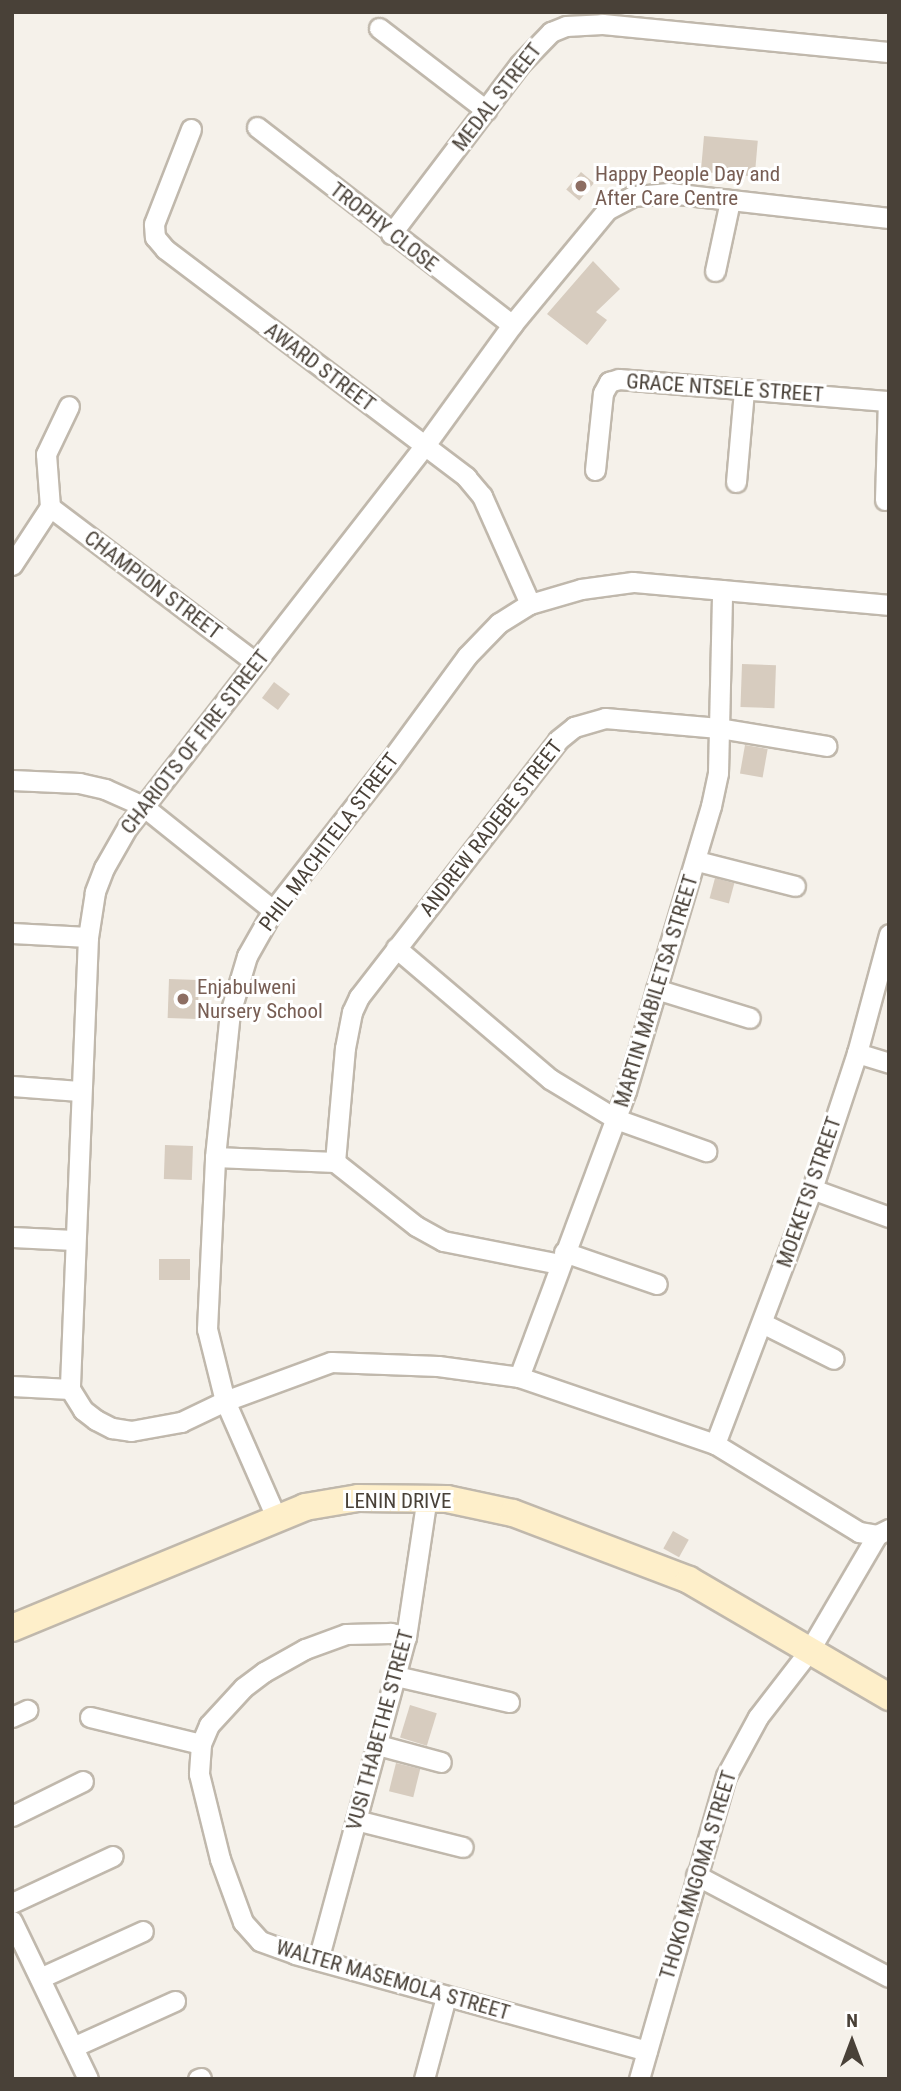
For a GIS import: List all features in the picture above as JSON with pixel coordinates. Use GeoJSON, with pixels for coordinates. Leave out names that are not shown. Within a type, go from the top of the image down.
{"type":"FeatureCollection","features":[{"type":"Feature","properties":{"kind":"street","name":"MEDAL STREET"},"geometry":{"type":"LineString","coordinates":[[391,234],[535,46],[551,32],[573,25],[602,24],[889,51]]}},
{"type":"Feature","properties":{"kind":"street"},"geometry":{"type":"LineString","coordinates":[[379,28],[486,110]]}},
{"type":"Feature","properties":{"kind":"street","name":"TROPHY CLOSE"},"geometry":{"type":"LineString","coordinates":[[257,127],[391,234],[512,325]]}},
{"type":"Feature","properties":{"kind":"street","name":"AWARD STREET"},"geometry":{"type":"LineString","coordinates":[[191,129],[154,224],[155,237],[175,257],[466,477],[482,496],[530,604]]}},
{"type":"Feature","properties":{"kind":"street","name":"CHARIOTS OF FIRE STREET"},"geometry":{"type":"LineString","coordinates":[[70,1389],[88,937],[95,892],[104,868],[142,806],[425,445],[512,325],[596,222],[620,201],[648,193],[730,201]]}},
{"type":"Feature","properties":{"kind":"street"},"geometry":{"type":"LineString","coordinates":[[715,271],[730,201],[889,218]]}},
{"type":"Feature","properties":{"kind":"street","name":"GRACE NTSELE STREET"},"geometry":{"type":"LineString","coordinates":[[595,470],[599,406],[609,382],[636,378],[744,390],[888,401]]}},
{"type":"Feature","properties":{"kind":"street"},"geometry":{"type":"LineString","coordinates":[[736,482],[744,390]]}},
{"type":"Feature","properties":{"kind":"street"},"geometry":{"type":"LineString","coordinates":[[885,500],[888,401]]}},
{"type":"Feature","properties":{"kind":"street"},"geometry":{"type":"LineString","coordinates":[[12,565],[50,507],[46,454],[69,406]]}},
{"type":"Feature","properties":{"kind":"street","name":"CHAMPION STREET"},"geometry":{"type":"LineString","coordinates":[[50,507],[256,663]]}},
{"type":"Feature","properties":{"kind":"street","name":"PHIL MACHITELA STREET"},"geometry":{"type":"LineString","coordinates":[[276,1517],[225,1401],[207,1329],[215,1157],[234,994],[247,956],[273,910],[390,761],[467,656],[499,623],[530,604],[612,583],[889,605]]}},
{"type":"Feature","properties":{"kind":"street","name":"MARTIN MABILETSA STREET"},"geometry":{"type":"LineString","coordinates":[[519,1377],[561,1258],[616,1119],[697,861],[718,774],[722,590]]}},
{"type":"Feature","properties":{"kind":"street","name":"ANDREW RADEBE STREET"},"geometry":{"type":"LineString","coordinates":[[335,1162],[345,1048],[352,1012],[359,997],[558,740],[574,727],[605,718],[719,728],[828,746]]}},
{"type":"Feature","properties":{"kind":"street"},"geometry":{"type":"LineString","coordinates":[[12,780],[79,783],[106,789],[142,806],[273,910]]}},
{"type":"Feature","properties":{"kind":"street"},"geometry":{"type":"LineString","coordinates":[[697,861],[795,886]]}},
{"type":"Feature","properties":{"kind":"street"},"geometry":{"type":"LineString","coordinates":[[12,933],[88,937]]}},
{"type":"Feature","properties":{"kind":"street","name":"MOEKETSI STREET"},"geometry":{"type":"LineString","coordinates":[[715,1444],[811,1189],[857,1054],[889,934]]}},
{"type":"Feature","properties":{"kind":"street"},"geometry":{"type":"LineString","coordinates":[[396,948],[550,1079],[616,1119],[706,1151]]}},
{"type":"Feature","properties":{"kind":"street"},"geometry":{"type":"LineString","coordinates":[[656,989],[750,1018]]}},
{"type":"Feature","properties":{"kind":"street"},"geometry":{"type":"LineString","coordinates":[[857,1054],[889,1063]]}},
{"type":"Feature","properties":{"kind":"street"},"geometry":{"type":"LineString","coordinates":[[12,1086],[80,1091]]}},
{"type":"Feature","properties":{"kind":"street"},"geometry":{"type":"LineString","coordinates":[[215,1157],[335,1162],[416,1226],[443,1241],[561,1258],[657,1284]]}},
{"type":"Feature","properties":{"kind":"street"},"geometry":{"type":"LineString","coordinates":[[811,1189],[889,1217]]}},
{"type":"Feature","properties":{"kind":"street"},"geometry":{"type":"LineString","coordinates":[[12,1237],[74,1240]]}},
{"type":"Feature","properties":{"kind":"street"},"geometry":{"type":"LineString","coordinates":[[762,1324],[834,1359]]}},
{"type":"Feature","properties":{"kind":"street"},"geometry":{"type":"LineString","coordinates":[[12,1386],[70,1389],[83,1410],[96,1420],[112,1428],[131,1431],[181,1422],[225,1401],[319,1364],[347,1360],[438,1366],[519,1377],[715,1444],[815,1508],[859,1532],[883,1532]]}},
{"type":"Feature","properties":{"kind":"street","name":"LENIN DRIVE"},"geometry":{"type":"LineString","coordinates":[[12,1628],[276,1517],[331,1501],[427,1497],[513,1513],[689,1580],[889,1697]]}},
{"type":"Feature","properties":{"kind":"street","name":"VUSI THABETHE STREET"},"geometry":{"type":"LineString","coordinates":[[318,1960],[379,1745],[406,1637],[427,1497]]}},
{"type":"Feature","properties":{"kind":"street","name":"THOKO MNGOMA STREET"},"geometry":{"type":"LineString","coordinates":[[639,2079],[695,1875],[726,1776],[738,1749],[758,1717],[809,1651],[883,1532]]}},
{"type":"Feature","properties":{"kind":"street","name":"WALTER MASEMOLA STREET"},"geometry":{"type":"LineString","coordinates":[[406,1637],[391,1633],[346,1634],[286,1658],[264,1672],[220,1710],[209,1725],[201,1744],[200,1774],[220,1859],[243,1922],[260,1941],[318,1960],[647,2051]]}},
{"type":"Feature","properties":{"kind":"street"},"geometry":{"type":"LineString","coordinates":[[396,1676],[509,1702]]}},
{"type":"Feature","properties":{"kind":"street"},"geometry":{"type":"LineString","coordinates":[[90,1717],[201,1744]]}},
{"type":"Feature","properties":{"kind":"street"},"geometry":{"type":"LineString","coordinates":[[379,1745],[441,1762]]}},
{"type":"Feature","properties":{"kind":"street"},"geometry":{"type":"LineString","coordinates":[[12,1816],[83,1781]]}},
{"type":"Feature","properties":{"kind":"street"},"geometry":{"type":"LineString","coordinates":[[356,1820],[463,1847]]}},
{"type":"Feature","properties":{"kind":"street"},"geometry":{"type":"LineString","coordinates":[[12,1903],[113,1856]]}},
{"type":"Feature","properties":{"kind":"street"},"geometry":{"type":"LineString","coordinates":[[695,1875],[889,1976]]}},
{"type":"Feature","properties":{"kind":"street"},"geometry":{"type":"LineString","coordinates":[[12,1921],[88,2079]]}},
{"type":"Feature","properties":{"kind":"street"},"geometry":{"type":"LineString","coordinates":[[40,1978],[142,1931]]}},
{"type":"Feature","properties":{"kind":"street"},"geometry":{"type":"LineString","coordinates":[[424,2079],[446,1997]]}},
{"type":"Feature","properties":{"kind":"street"},"geometry":{"type":"LineString","coordinates":[[73,2047],[175,2001]]}},
{"type":"Feature","properties":{"kind":"building"},"geometry":{"type":"Polygon","coordinates":[[[704,136],[758,141],[755,177],[701,172],[704,136]]]}},
{"type":"Feature","properties":{"kind":"building","name":"Happy People Day and After Care Centre"},"geometry":{"type":"Polygon","coordinates":[[[581,172],[594,183],[579,201],[566,190],[581,172]]]}},
{"type":"Feature","properties":{"kind":"building"},"geometry":{"type":"Polygon","coordinates":[[[593,261],[620,289],[596,312],[607,320],[587,345],[547,314],[593,261]]]}},
{"type":"Feature","properties":{"kind":"building"},"geometry":{"type":"Polygon","coordinates":[[[742,664],[776,665],[774,708],[740,707],[742,664]]]}},
{"type":"Feature","properties":{"kind":"building"},"geometry":{"type":"Polygon","coordinates":[[[274,682],[290,694],[278,710],[262,698],[274,682]]]}},
{"type":"Feature","properties":{"kind":"building"},"geometry":{"type":"Polygon","coordinates":[[[745,745],[768,749],[763,778],[740,774],[745,745]]]}},
{"type":"Feature","properties":{"kind":"building"},"geometry":{"type":"Polygon","coordinates":[[[715,878],[734,883],[729,903],[710,898],[715,878]]]}},
{"type":"Feature","properties":{"kind":"building","name":"Enjabulweni Nursery School"},"geometry":{"type":"Polygon","coordinates":[[[169,979],[199,980],[198,1019],[168,1018],[169,979]]]}},
{"type":"Feature","properties":{"kind":"building"},"geometry":{"type":"Polygon","coordinates":[[[165,1145],[193,1146],[192,1180],[164,1179],[165,1145]]]}},
{"type":"Feature","properties":{"kind":"building"},"geometry":{"type":"Polygon","coordinates":[[[159,1259],[190,1259],[190,1280],[159,1280],[159,1259]]]}},
{"type":"Feature","properties":{"kind":"building"},"geometry":{"type":"Polygon","coordinates":[[[673,1531],[689,1540],[679,1557],[663,1548],[673,1531]]]}},
{"type":"Feature","properties":{"kind":"building"},"geometry":{"type":"Polygon","coordinates":[[[410,1705],[437,1713],[427,1746],[400,1738],[410,1705]]]}},
{"type":"Feature","properties":{"kind":"building"},"geometry":{"type":"Polygon","coordinates":[[[396,1763],[420,1769],[413,1797],[389,1791],[396,1763]]]}},
{"type":"Feature","properties":{"kind":"place","name":"Happy People Day and After Care Centre"},"geometry":{"type":"Point","coordinates":[581,186]}},
{"type":"Feature","properties":{"kind":"place","name":"Enjabulweni Nursery School"},"geometry":{"type":"Point","coordinates":[183,999]}}]}
